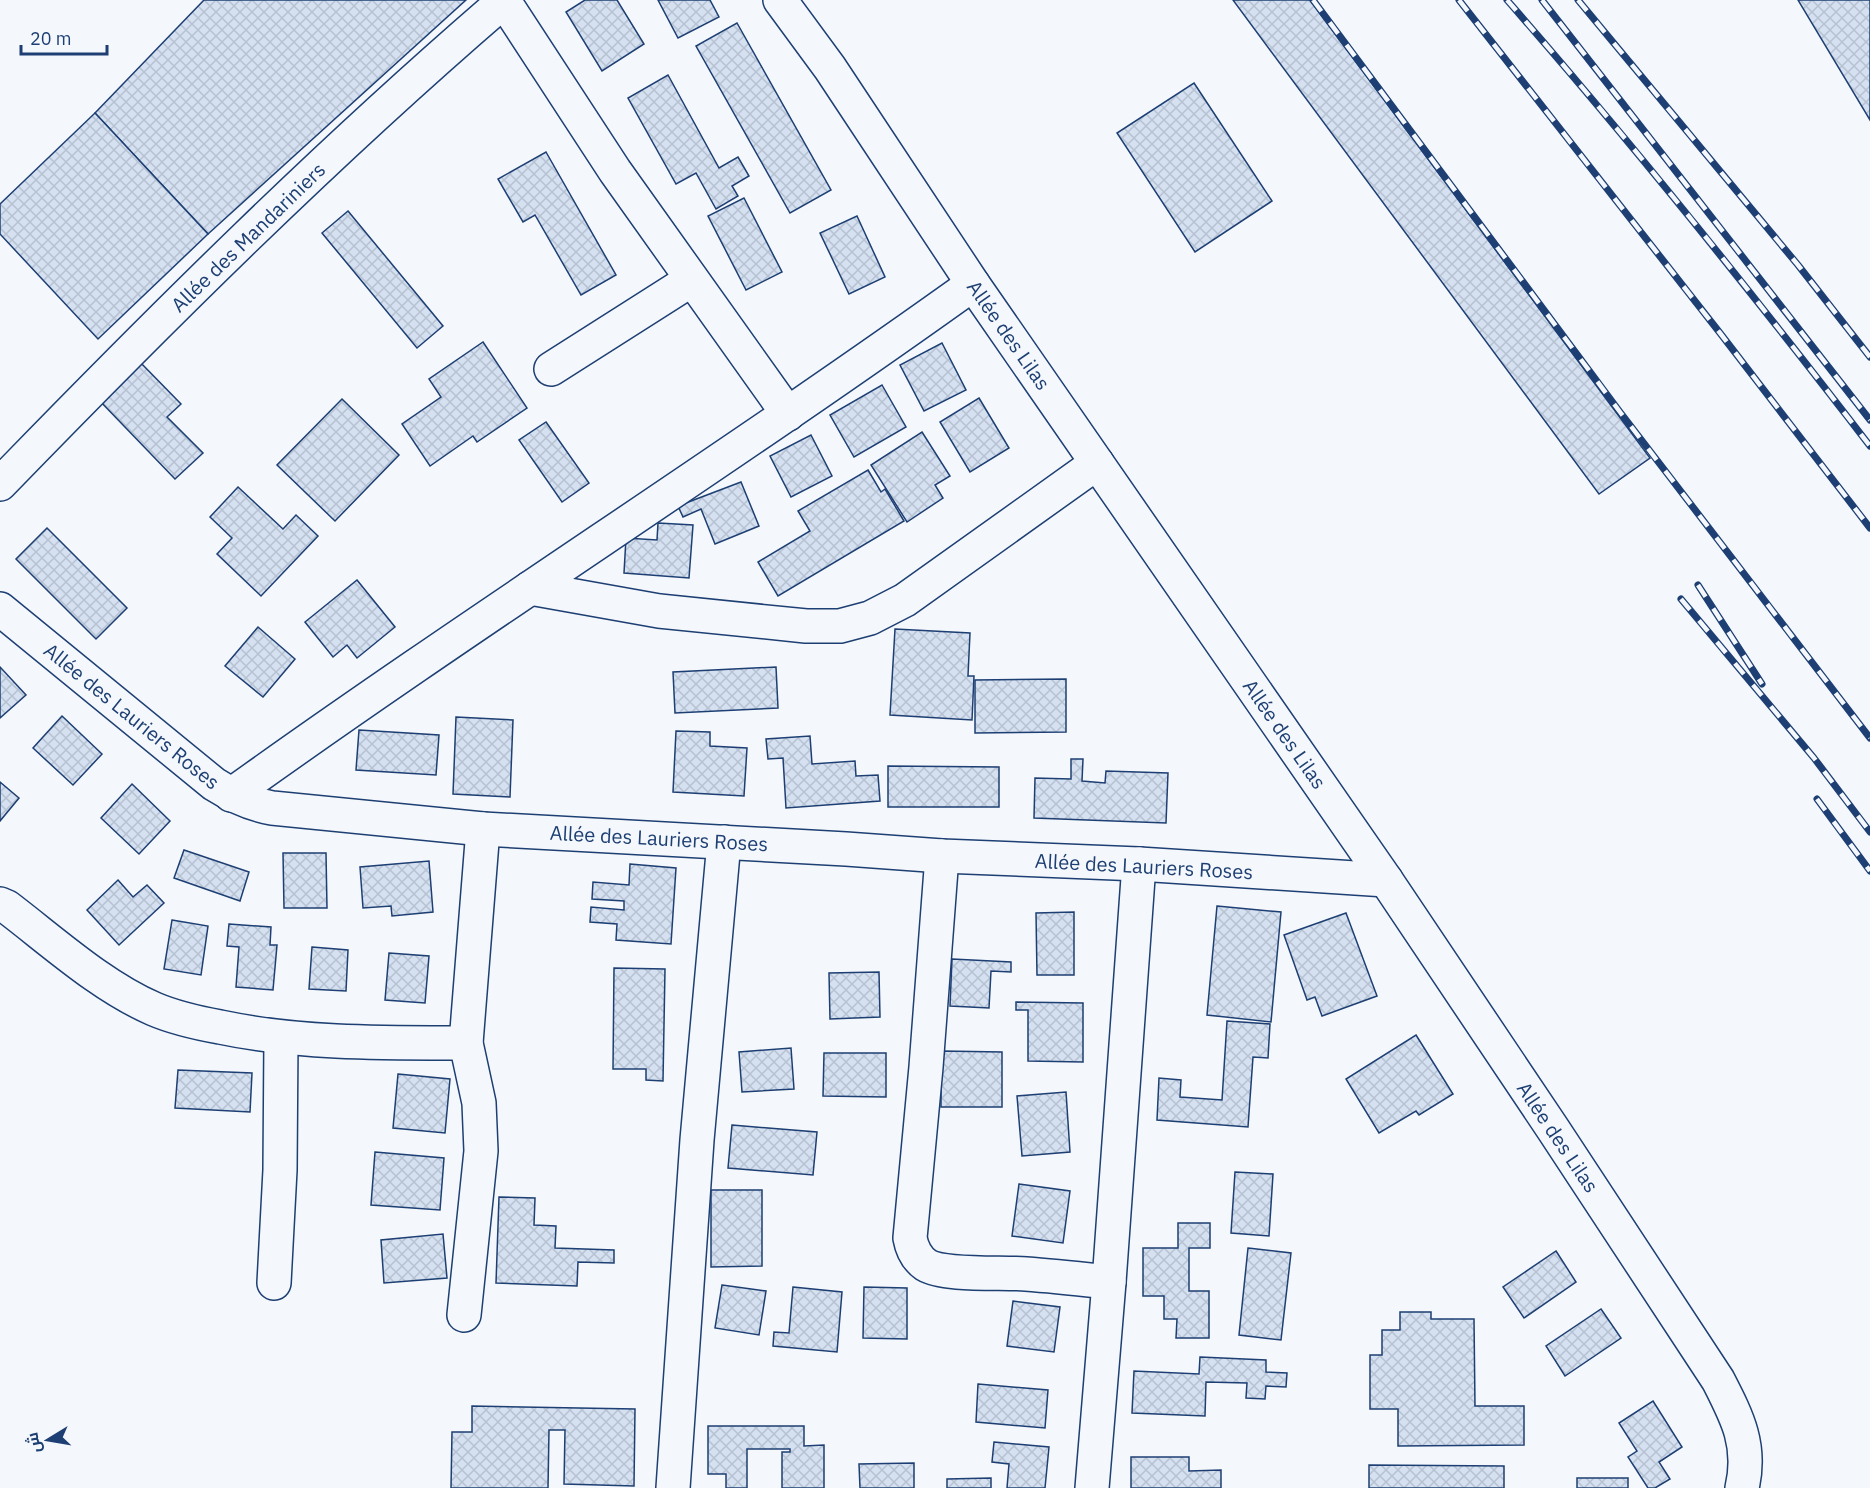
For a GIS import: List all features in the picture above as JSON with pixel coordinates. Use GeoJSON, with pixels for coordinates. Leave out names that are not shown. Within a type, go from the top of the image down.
{"type":"FeatureCollection","features":[{"type":"Feature","properties":{"kind":"street","name":"Allée des Lilas"},"geometry":{"type":"LineString","coordinates":[[780,0],[830,68],[974,284],[1386,880],[1547,1119],[1718,1380],[1737,1417],[1745,1445],[1746,1468],[1742,1488]]}},
{"type":"Feature","properties":{"kind":"street"},"geometry":{"type":"LineString","coordinates":[[505,1],[615,171],[788,414]]}},
{"type":"Feature","properties":{"kind":"street","name":"Allée des Mandariniers"},"geometry":{"type":"LineString","coordinates":[[0,484],[126,354],[327,160],[505,1]]}},
{"type":"Feature","properties":{"kind":"street"},"geometry":{"type":"LineString","coordinates":[[551,369],[691,280]]}},
{"type":"Feature","properties":{"kind":"street"},"geometry":{"type":"LineString","coordinates":[[231,795],[342,716],[788,414],[974,284]]}},
{"type":"Feature","properties":{"kind":"street"},"geometry":{"type":"LineString","coordinates":[[530,588],[659,611],[806,626],[840,626],[870,618],[905,600],[1097,463]]}},
{"type":"Feature","properties":{"kind":"street","name":"Allée des Lauriers Roses"},"geometry":{"type":"LineString","coordinates":[[0,609],[188,764],[231,795],[253,804],[272,808],[483,829],[942,856],[1139,864],[1386,880]]}},
{"type":"Feature","properties":{"kind":"street"},"geometry":{"type":"LineString","coordinates":[[464,1316],[481,1151],[479,1103],[466,1043],[483,829]]}},
{"type":"Feature","properties":{"kind":"street"},"geometry":{"type":"LineString","coordinates":[[673,1488],[697,1140],[724,842]]}},
{"type":"Feature","properties":{"kind":"street"},"geometry":{"type":"LineString","coordinates":[[942,856],[928,1046],[910,1238],[912,1246],[918,1259],[939,1270],[1027,1274],[1109,1282]]}},
{"type":"Feature","properties":{"kind":"street"},"geometry":{"type":"LineString","coordinates":[[1092,1488],[1139,864]]}},
{"type":"Feature","properties":{"kind":"street"},"geometry":{"type":"LineString","coordinates":[[0,904],[8,907],[91,971],[127,995],[155,1009],[189,1021],[281,1038],[466,1043]]}},
{"type":"Feature","properties":{"kind":"street"},"geometry":{"type":"LineString","coordinates":[[274,1283],[280,1170],[281,1038]]}},
{"type":"Feature","properties":{"kind":"building"},"geometry":{"type":"Polygon","coordinates":[[[204,0],[466,0],[208,234],[95,113],[204,0]]]}},
{"type":"Feature","properties":{"kind":"building"},"geometry":{"type":"Polygon","coordinates":[[[585,0],[617,0],[644,44],[602,71],[566,12],[585,0]]]}},
{"type":"Feature","properties":{"kind":"building"},"geometry":{"type":"Polygon","coordinates":[[[658,0],[710,0],[719,17],[678,38],[658,0]]]}},
{"type":"Feature","properties":{"kind":"building"},"geometry":{"type":"Polygon","coordinates":[[[1233,0],[1310,0],[1650,458],[1599,494],[1233,0]]]}},
{"type":"Feature","properties":{"kind":"building"},"geometry":{"type":"Polygon","coordinates":[[[1798,0],[1870,0],[1870,120],[1798,0]]]}},
{"type":"Feature","properties":{"kind":"building"},"geometry":{"type":"Polygon","coordinates":[[[737,23],[831,190],[790,213],[696,46],[737,23]]]}},
{"type":"Feature","properties":{"kind":"building"},"geometry":{"type":"Polygon","coordinates":[[[668,75],[719,168],[738,157],[749,176],[732,186],[738,196],[716,209],[696,173],[676,184],[628,98],[668,75]]]}},
{"type":"Feature","properties":{"kind":"building"},"geometry":{"type":"Polygon","coordinates":[[[1194,83],[1272,201],[1195,252],[1117,133],[1194,83]]]}},
{"type":"Feature","properties":{"kind":"building"},"geometry":{"type":"Polygon","coordinates":[[[95,113],[208,234],[98,339],[0,234],[0,204],[95,113]]]}},
{"type":"Feature","properties":{"kind":"building"},"geometry":{"type":"Polygon","coordinates":[[[546,152],[616,275],[581,295],[535,215],[523,222],[498,179],[546,152]]]}},
{"type":"Feature","properties":{"kind":"building"},"geometry":{"type":"Polygon","coordinates":[[[744,198],[782,272],[746,290],[708,216],[744,198]]]}},
{"type":"Feature","properties":{"kind":"building"},"geometry":{"type":"Polygon","coordinates":[[[348,211],[443,326],[417,348],[322,233],[348,211]]]}},
{"type":"Feature","properties":{"kind":"building"},"geometry":{"type":"Polygon","coordinates":[[[857,216],[885,277],[849,294],[820,233],[857,216]]]}},
{"type":"Feature","properties":{"kind":"building"},"geometry":{"type":"Polygon","coordinates":[[[483,342],[527,408],[477,442],[473,436],[430,466],[402,424],[441,397],[429,379],[483,342]]]}},
{"type":"Feature","properties":{"kind":"building"},"geometry":{"type":"Polygon","coordinates":[[[942,343],[966,390],[924,411],[900,365],[942,343]]]}},
{"type":"Feature","properties":{"kind":"building"},"geometry":{"type":"Polygon","coordinates":[[[138,360],[181,404],[167,417],[203,453],[175,479],[98,399],[138,360]]]}},
{"type":"Feature","properties":{"kind":"building"},"geometry":{"type":"Polygon","coordinates":[[[882,385],[906,427],[854,457],[830,415],[882,385]]]}},
{"type":"Feature","properties":{"kind":"building"},"geometry":{"type":"Polygon","coordinates":[[[979,398],[1009,448],[970,472],[940,422],[979,398]]]}},
{"type":"Feature","properties":{"kind":"building"},"geometry":{"type":"Polygon","coordinates":[[[342,399],[399,455],[335,521],[277,465],[342,399]]]}},
{"type":"Feature","properties":{"kind":"building"},"geometry":{"type":"Polygon","coordinates":[[[546,422],[589,483],[562,502],[519,440],[546,422]]]}},
{"type":"Feature","properties":{"kind":"building"},"geometry":{"type":"Polygon","coordinates":[[[922,432],[950,476],[935,485],[943,498],[907,522],[871,465],[922,432]]]}},
{"type":"Feature","properties":{"kind":"building"},"geometry":{"type":"Polygon","coordinates":[[[811,435],[832,476],[791,497],[770,456],[811,435]]]}},
{"type":"Feature","properties":{"kind":"building"},"geometry":{"type":"Polygon","coordinates":[[[868,470],[881,492],[885,489],[904,521],[778,596],[758,562],[810,531],[798,511],[868,470]]]}},
{"type":"Feature","properties":{"kind":"building"},"geometry":{"type":"Polygon","coordinates":[[[741,482],[759,526],[715,544],[701,509],[683,517],[678,506],[741,482]]]}},
{"type":"Feature","properties":{"kind":"building"},"geometry":{"type":"Polygon","coordinates":[[[238,487],[283,529],[296,515],[318,536],[261,596],[217,554],[232,538],[210,517],[238,487]]]}},
{"type":"Feature","properties":{"kind":"building"},"geometry":{"type":"Polygon","coordinates":[[[658,523],[693,525],[689,578],[624,573],[626,538],[657,540],[658,523]]]}},
{"type":"Feature","properties":{"kind":"building"},"geometry":{"type":"Polygon","coordinates":[[[47,528],[127,608],[96,639],[16,559],[47,528]]]}},
{"type":"Feature","properties":{"kind":"building"},"geometry":{"type":"Polygon","coordinates":[[[357,580],[395,627],[357,658],[347,645],[333,657],[305,622],[357,580]]]}},
{"type":"Feature","properties":{"kind":"building"},"geometry":{"type":"Polygon","coordinates":[[[258,627],[295,659],[263,697],[225,666],[258,627]]]}},
{"type":"Feature","properties":{"kind":"building"},"geometry":{"type":"Polygon","coordinates":[[[895,629],[970,633],[968,676],[974,676],[972,720],[890,715],[895,629]]]}},
{"type":"Feature","properties":{"kind":"building"},"geometry":{"type":"Polygon","coordinates":[[[0,667],[26,695],[0,718],[0,667]]]}},
{"type":"Feature","properties":{"kind":"building"},"geometry":{"type":"Polygon","coordinates":[[[776,667],[778,708],[675,713],[673,672],[776,667]]]}},
{"type":"Feature","properties":{"kind":"building"},"geometry":{"type":"Polygon","coordinates":[[[1066,679],[1066,732],[975,733],[975,680],[1066,679]]]}},
{"type":"Feature","properties":{"kind":"building"},"geometry":{"type":"Polygon","coordinates":[[[62,716],[102,754],[73,785],[33,748],[62,716]]]}},
{"type":"Feature","properties":{"kind":"building"},"geometry":{"type":"Polygon","coordinates":[[[456,717],[513,720],[510,797],[453,794],[456,717]]]}},
{"type":"Feature","properties":{"kind":"building"},"geometry":{"type":"Polygon","coordinates":[[[359,730],[439,735],[436,775],[356,770],[359,730]]]}},
{"type":"Feature","properties":{"kind":"building"},"geometry":{"type":"Polygon","coordinates":[[[676,731],[710,732],[710,746],[747,748],[744,796],[673,792],[676,731]]]}},
{"type":"Feature","properties":{"kind":"building"},"geometry":{"type":"Polygon","coordinates":[[[810,736],[812,764],[855,761],[856,776],[878,775],[880,801],[786,808],[783,758],[768,759],[766,739],[810,736]]]}},
{"type":"Feature","properties":{"kind":"building"},"geometry":{"type":"Polygon","coordinates":[[[1071,759],[1083,759],[1082,781],[1105,783],[1106,771],[1168,773],[1166,823],[1034,818],[1035,778],[1071,779],[1071,759]]]}},
{"type":"Feature","properties":{"kind":"building"},"geometry":{"type":"Polygon","coordinates":[[[888,766],[999,767],[999,807],[888,807],[888,766]]]}},
{"type":"Feature","properties":{"kind":"building"},"geometry":{"type":"Polygon","coordinates":[[[0,782],[19,798],[0,821],[0,782]]]}},
{"type":"Feature","properties":{"kind":"building"},"geometry":{"type":"Polygon","coordinates":[[[132,784],[170,821],[139,854],[101,818],[132,784]]]}},
{"type":"Feature","properties":{"kind":"building"},"geometry":{"type":"Polygon","coordinates":[[[184,850],[249,872],[240,901],[174,878],[184,850]]]}},
{"type":"Feature","properties":{"kind":"building"},"geometry":{"type":"Polygon","coordinates":[[[283,853],[326,853],[327,908],[284,908],[283,853]]]}},
{"type":"Feature","properties":{"kind":"building"},"geometry":{"type":"Polygon","coordinates":[[[429,861],[433,912],[392,916],[391,906],[363,908],[360,867],[429,861]]]}},
{"type":"Feature","properties":{"kind":"building"},"geometry":{"type":"Polygon","coordinates":[[[630,864],[676,868],[671,944],[616,940],[617,924],[590,922],[591,907],[624,910],[624,901],[592,899],[593,882],[629,885],[630,864]]]}},
{"type":"Feature","properties":{"kind":"building"},"geometry":{"type":"Polygon","coordinates":[[[118,880],[133,897],[147,885],[164,903],[119,945],[87,910],[118,880]]]}},
{"type":"Feature","properties":{"kind":"building"},"geometry":{"type":"Polygon","coordinates":[[[1217,906],[1281,912],[1271,1022],[1207,1015],[1217,906]]]}},
{"type":"Feature","properties":{"kind":"building"},"geometry":{"type":"Polygon","coordinates":[[[1074,912],[1074,975],[1037,975],[1036,913],[1074,912]]]}},
{"type":"Feature","properties":{"kind":"building"},"geometry":{"type":"Polygon","coordinates":[[[1346,913],[1377,996],[1322,1016],[1315,997],[1307,1000],[1284,935],[1346,913]]]}},
{"type":"Feature","properties":{"kind":"building"},"geometry":{"type":"Polygon","coordinates":[[[172,920],[208,926],[201,975],[164,969],[172,920]]]}},
{"type":"Feature","properties":{"kind":"building"},"geometry":{"type":"Polygon","coordinates":[[[229,924],[271,927],[270,945],[277,945],[273,990],[236,987],[239,947],[227,946],[229,924]]]}},
{"type":"Feature","properties":{"kind":"building"},"geometry":{"type":"Polygon","coordinates":[[[312,947],[348,950],[346,991],[309,989],[312,947]]]}},
{"type":"Feature","properties":{"kind":"building"},"geometry":{"type":"Polygon","coordinates":[[[389,953],[429,956],[425,1003],[385,1000],[389,953]]]}},
{"type":"Feature","properties":{"kind":"building"},"geometry":{"type":"Polygon","coordinates":[[[952,959],[1011,962],[1011,972],[991,971],[989,1008],[950,1006],[952,959]]]}},
{"type":"Feature","properties":{"kind":"building"},"geometry":{"type":"Polygon","coordinates":[[[614,968],[665,969],[663,1081],[646,1080],[646,1069],[613,1069],[614,968]]]}},
{"type":"Feature","properties":{"kind":"building"},"geometry":{"type":"Polygon","coordinates":[[[879,972],[880,1017],[830,1019],[829,973],[879,972]]]}},
{"type":"Feature","properties":{"kind":"building"},"geometry":{"type":"Polygon","coordinates":[[[1016,1002],[1083,1003],[1083,1062],[1028,1061],[1028,1010],[1016,1010],[1016,1002]]]}},
{"type":"Feature","properties":{"kind":"building"},"geometry":{"type":"Polygon","coordinates":[[[1227,1021],[1270,1024],[1268,1058],[1253,1057],[1248,1127],[1157,1120],[1159,1078],[1181,1080],[1180,1097],[1222,1100],[1227,1021]]]}},
{"type":"Feature","properties":{"kind":"building"},"geometry":{"type":"Polygon","coordinates":[[[1416,1035],[1453,1094],[1419,1115],[1416,1111],[1379,1133],[1346,1079],[1416,1035]]]}},
{"type":"Feature","properties":{"kind":"building"},"geometry":{"type":"Polygon","coordinates":[[[791,1048],[794,1089],[742,1092],[739,1052],[791,1048]]]}},
{"type":"Feature","properties":{"kind":"building"},"geometry":{"type":"Polygon","coordinates":[[[941,1051],[1002,1052],[1002,1107],[941,1107],[941,1051]]]}},
{"type":"Feature","properties":{"kind":"building"},"geometry":{"type":"Polygon","coordinates":[[[824,1053],[886,1053],[886,1097],[823,1096],[824,1053]]]}},
{"type":"Feature","properties":{"kind":"building"},"geometry":{"type":"Polygon","coordinates":[[[178,1070],[252,1073],[250,1112],[175,1108],[178,1070]]]}},
{"type":"Feature","properties":{"kind":"building"},"geometry":{"type":"Polygon","coordinates":[[[398,1074],[450,1079],[445,1133],[393,1128],[398,1074]]]}},
{"type":"Feature","properties":{"kind":"building"},"geometry":{"type":"Polygon","coordinates":[[[1066,1092],[1070,1152],[1022,1156],[1017,1096],[1066,1092]]]}},
{"type":"Feature","properties":{"kind":"building"},"geometry":{"type":"Polygon","coordinates":[[[732,1125],[817,1132],[813,1175],[728,1168],[732,1125]]]}},
{"type":"Feature","properties":{"kind":"building"},"geometry":{"type":"Polygon","coordinates":[[[375,1152],[444,1158],[440,1210],[371,1205],[375,1152]]]}},
{"type":"Feature","properties":{"kind":"building"},"geometry":{"type":"Polygon","coordinates":[[[1235,1172],[1273,1174],[1269,1236],[1231,1233],[1235,1172]]]}},
{"type":"Feature","properties":{"kind":"building"},"geometry":{"type":"Polygon","coordinates":[[[1019,1184],[1070,1191],[1063,1243],[1012,1236],[1019,1184]]]}},
{"type":"Feature","properties":{"kind":"building"},"geometry":{"type":"Polygon","coordinates":[[[711,1190],[762,1190],[762,1266],[711,1267],[711,1190]]]}},
{"type":"Feature","properties":{"kind":"building"},"geometry":{"type":"Polygon","coordinates":[[[499,1197],[535,1198],[534,1225],[556,1226],[555,1248],[614,1250],[614,1263],[578,1262],[577,1286],[496,1283],[499,1197]]]}},
{"type":"Feature","properties":{"kind":"building"},"geometry":{"type":"Polygon","coordinates":[[[1178,1223],[1210,1223],[1210,1248],[1189,1248],[1189,1291],[1209,1291],[1209,1338],[1176,1338],[1177,1319],[1164,1319],[1164,1296],[1143,1296],[1143,1248],[1178,1248],[1178,1223]]]}},
{"type":"Feature","properties":{"kind":"building"},"geometry":{"type":"Polygon","coordinates":[[[443,1234],[447,1278],[384,1283],[381,1240],[443,1234]]]}},
{"type":"Feature","properties":{"kind":"building"},"geometry":{"type":"Polygon","coordinates":[[[1248,1248],[1291,1253],[1281,1340],[1239,1335],[1248,1248]]]}},
{"type":"Feature","properties":{"kind":"building"},"geometry":{"type":"Polygon","coordinates":[[[1556,1251],[1576,1282],[1524,1318],[1503,1287],[1556,1251]]]}},
{"type":"Feature","properties":{"kind":"building"},"geometry":{"type":"Polygon","coordinates":[[[722,1285],[766,1291],[759,1335],[715,1328],[722,1285]]]}},
{"type":"Feature","properties":{"kind":"building"},"geometry":{"type":"Polygon","coordinates":[[[793,1287],[842,1292],[837,1352],[773,1346],[774,1332],[789,1333],[793,1287]]]}},
{"type":"Feature","properties":{"kind":"building"},"geometry":{"type":"Polygon","coordinates":[[[864,1287],[907,1288],[907,1339],[863,1338],[864,1287]]]}},
{"type":"Feature","properties":{"kind":"building"},"geometry":{"type":"Polygon","coordinates":[[[1013,1301],[1060,1307],[1054,1352],[1007,1346],[1013,1301]]]}},
{"type":"Feature","properties":{"kind":"building"},"geometry":{"type":"Polygon","coordinates":[[[1601,1309],[1621,1338],[1565,1376],[1546,1346],[1601,1309]]]}},
{"type":"Feature","properties":{"kind":"building"},"geometry":{"type":"Polygon","coordinates":[[[1400,1312],[1431,1312],[1431,1319],[1474,1319],[1475,1406],[1524,1406],[1524,1445],[1398,1446],[1398,1409],[1370,1409],[1370,1355],[1382,1355],[1382,1330],[1400,1330],[1400,1312]]]}},
{"type":"Feature","properties":{"kind":"building"},"geometry":{"type":"Polygon","coordinates":[[[1200,1357],[1266,1360],[1266,1372],[1287,1373],[1286,1387],[1266,1386],[1265,1399],[1246,1398],[1247,1383],[1206,1382],[1205,1416],[1132,1413],[1134,1371],[1199,1374],[1200,1357]]]}},
{"type":"Feature","properties":{"kind":"building"},"geometry":{"type":"Polygon","coordinates":[[[978,1384],[1048,1390],[1045,1428],[976,1422],[978,1384]]]}},
{"type":"Feature","properties":{"kind":"building"},"geometry":{"type":"Polygon","coordinates":[[[1653,1401],[1682,1447],[1659,1462],[1670,1479],[1655,1488],[1648,1488],[1628,1457],[1637,1451],[1619,1423],[1653,1401]]]}},
{"type":"Feature","properties":{"kind":"building"},"geometry":{"type":"Polygon","coordinates":[[[472,1406],[635,1409],[634,1486],[564,1484],[565,1430],[549,1430],[548,1488],[451,1488],[452,1432],[472,1432],[472,1406]]]}},
{"type":"Feature","properties":{"kind":"building"},"geometry":{"type":"Polygon","coordinates":[[[708,1426],[804,1426],[804,1446],[824,1445],[824,1488],[782,1488],[782,1452],[790,1452],[790,1449],[747,1449],[747,1488],[726,1488],[726,1474],[708,1474],[708,1426]]]}},
{"type":"Feature","properties":{"kind":"building"},"geometry":{"type":"Polygon","coordinates":[[[994,1442],[1049,1447],[1045,1488],[1007,1488],[1009,1464],[992,1462],[994,1442]]]}},
{"type":"Feature","properties":{"kind":"building"},"geometry":{"type":"Polygon","coordinates":[[[1131,1457],[1189,1457],[1189,1471],[1221,1470],[1221,1488],[1131,1488],[1131,1457]]]}},
{"type":"Feature","properties":{"kind":"building"},"geometry":{"type":"Polygon","coordinates":[[[914,1463],[914,1488],[860,1488],[859,1464],[914,1463]]]}},
{"type":"Feature","properties":{"kind":"building"},"geometry":{"type":"Polygon","coordinates":[[[1369,1465],[1504,1466],[1504,1488],[1369,1488],[1369,1465]]]}},
{"type":"Feature","properties":{"kind":"building"},"geometry":{"type":"Polygon","coordinates":[[[991,1478],[991,1488],[947,1488],[947,1479],[991,1478]]]}},
{"type":"Feature","properties":{"kind":"building"},"geometry":{"type":"Polygon","coordinates":[[[1577,1478],[1628,1478],[1628,1488],[1577,1488],[1577,1478]]]}},
{"type":"Feature","properties":{"kind":"railway"},"geometry":{"type":"LineString","coordinates":[[1313,0],[1620,412],[1870,738]]}},
{"type":"Feature","properties":{"kind":"railway"},"geometry":{"type":"LineString","coordinates":[[1459,0],[1870,528]]}},
{"type":"Feature","properties":{"kind":"railway"},"geometry":{"type":"LineString","coordinates":[[1507,0],[1692,220],[1870,446]]}},
{"type":"Feature","properties":{"kind":"railway"},"geometry":{"type":"LineString","coordinates":[[1542,0],[1870,420]]}},
{"type":"Feature","properties":{"kind":"railway"},"geometry":{"type":"LineString","coordinates":[[1578,0],[1798,265],[1870,357]]}},
{"type":"Feature","properties":{"kind":"railway"},"geometry":{"type":"LineString","coordinates":[[1698,585],[1762,684]]}},
{"type":"Feature","properties":{"kind":"railway"},"geometry":{"type":"LineString","coordinates":[[1681,599],[1814,758],[1870,832]]}},
{"type":"Feature","properties":{"kind":"railway"},"geometry":{"type":"LineString","coordinates":[[1817,799],[1870,871]]}}]}
